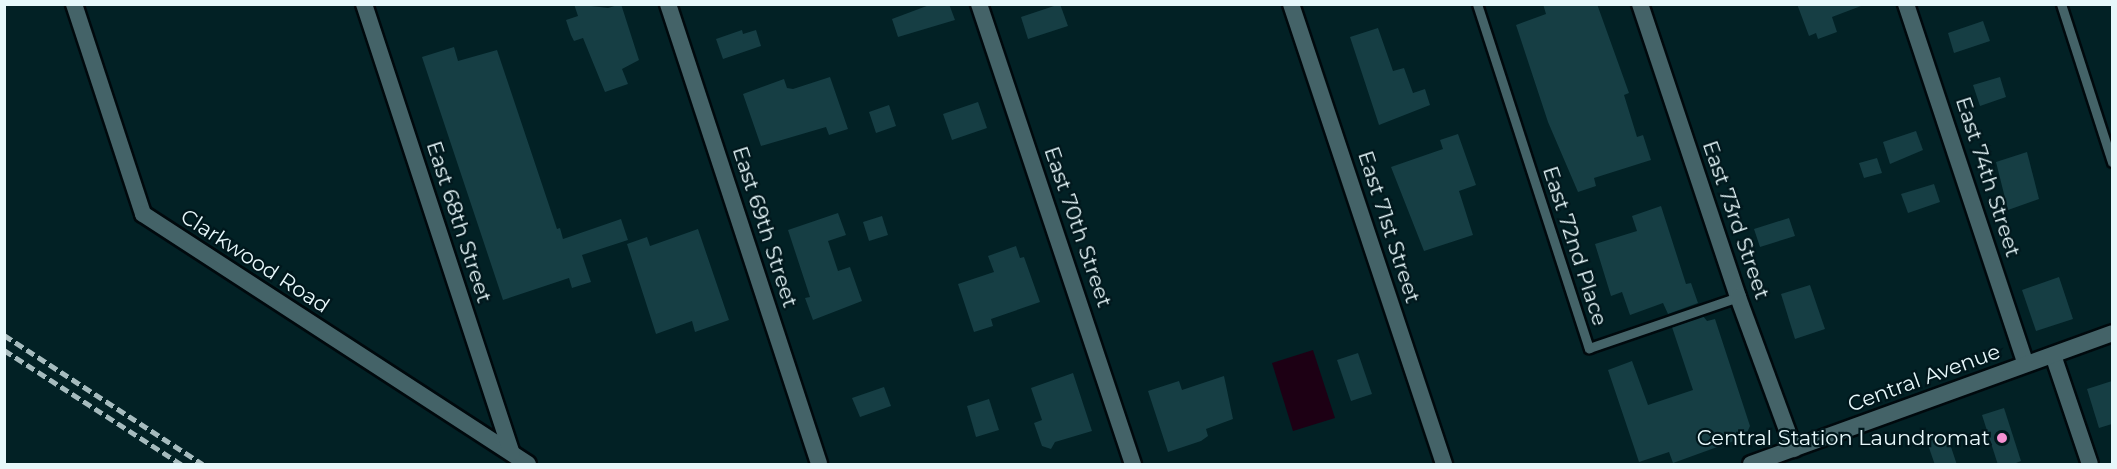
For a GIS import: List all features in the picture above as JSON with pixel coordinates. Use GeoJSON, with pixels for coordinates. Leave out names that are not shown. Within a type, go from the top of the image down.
{"type":"FeatureCollection","features":[{"type":"Feature","properties":{"kind":"street","name":"Clarkwood Road"},"geometry":{"type":"LineString","coordinates":[[74,4],[143,214],[528,465]]}},
{"type":"Feature","properties":{"kind":"street","name":"East 68th Street"},"geometry":{"type":"LineString","coordinates":[[364,4],[512,453]]}},
{"type":"Feature","properties":{"kind":"street","name":"East 69th Street"},"geometry":{"type":"LineString","coordinates":[[668,4],[819,465]]}},
{"type":"Feature","properties":{"kind":"street","name":"East 70th Street"},"geometry":{"type":"LineString","coordinates":[[979,4],[1133,465]]}},
{"type":"Feature","properties":{"kind":"street","name":"East 71st Street"},"geometry":{"type":"LineString","coordinates":[[1291,4],[1444,465]]}},
{"type":"Feature","properties":{"kind":"street","name":"East 73rd Street"},"geometry":{"type":"LineString","coordinates":[[1640,4],[1738,297],[1794,449]]}},
{"type":"Feature","properties":{"kind":"street","name":"East 74th Street"},"geometry":{"type":"LineString","coordinates":[[1906,4],[2026,364]]}},
{"type":"Feature","properties":{"kind":"street","name":"Central Avenue"},"geometry":{"type":"LineString","coordinates":[[1751,465],[2112,333]]}},
{"type":"Feature","properties":{"kind":"street"},"geometry":{"type":"LineString","coordinates":[[2053,355],[2090,465]]}},
{"type":"Feature","properties":{"kind":"lane","name":"East 72nd Place"},"geometry":{"type":"LineString","coordinates":[[1477,4],[1589,348],[1738,297]]}},
{"type":"Feature","properties":{"kind":"lane"},"geometry":{"type":"LineString","coordinates":[[2061,4],[2112,162]]}},
{"type":"Feature","properties":{"kind":"shaded area"},"geometry":{"type":"Polygon","coordinates":[[[1313,350],[1335,418],[1293,431],[1272,363],[1313,350]]]}},
{"type":"Feature","properties":{"kind":"building"},"geometry":{"type":"Polygon","coordinates":[[[574,4],[608,8],[621,4],[639,60],[622,69],[628,84],[605,92],[583,38],[574,41],[571,35],[566,20],[578,16],[574,4]]]}},
{"type":"Feature","properties":{"kind":"building"},"geometry":{"type":"Polygon","coordinates":[[[932,4],[949,4],[955,20],[898,37],[892,19],[932,4]]]}},
{"type":"Feature","properties":{"kind":"building"},"geometry":{"type":"Polygon","coordinates":[[[1060,4],[1068,26],[1028,39],[1021,17],[1060,4]]]}},
{"type":"Feature","properties":{"kind":"building"},"geometry":{"type":"Polygon","coordinates":[[[1543,4],[1597,4],[1629,93],[1624,95],[1637,137],[1643,135],[1651,160],[1594,178],[1596,186],[1578,192],[1548,122],[1516,25],[1546,14],[1543,4]]]}},
{"type":"Feature","properties":{"kind":"building"},"geometry":{"type":"Polygon","coordinates":[[[1797,4],[1861,4],[1861,6],[1832,17],[1837,32],[1818,39],[1816,33],[1809,36],[1797,4]]]}},
{"type":"Feature","properties":{"kind":"building"},"geometry":{"type":"Polygon","coordinates":[[[1983,21],[1990,41],[1954,53],[1948,33],[1983,21]]]}},
{"type":"Feature","properties":{"kind":"building"},"geometry":{"type":"Polygon","coordinates":[[[1378,28],[1393,71],[1404,68],[1413,93],[1425,89],[1430,105],[1379,125],[1350,37],[1378,28]]]}},
{"type":"Feature","properties":{"kind":"building"},"geometry":{"type":"Polygon","coordinates":[[[742,30],[743,34],[756,30],[761,46],[723,59],[716,39],[742,30]]]}},
{"type":"Feature","properties":{"kind":"building"},"geometry":{"type":"Polygon","coordinates":[[[454,47],[458,61],[497,50],[557,229],[560,228],[563,239],[621,219],[628,240],[582,255],[591,282],[572,288],[569,278],[503,300],[422,57],[454,47]]]}},
{"type":"Feature","properties":{"kind":"building"},"geometry":{"type":"Polygon","coordinates":[[[830,77],[848,129],[829,135],[826,127],[761,146],[743,94],[784,79],[787,88],[793,89],[830,77]]]}},
{"type":"Feature","properties":{"kind":"building"},"geometry":{"type":"Polygon","coordinates":[[[2000,77],[2006,97],[1980,106],[1973,85],[2000,77]]]}},
{"type":"Feature","properties":{"kind":"building"},"geometry":{"type":"Polygon","coordinates":[[[978,102],[987,128],[952,140],[943,114],[978,102]]]}},
{"type":"Feature","properties":{"kind":"building"},"geometry":{"type":"Polygon","coordinates":[[[889,105],[896,126],[876,133],[869,112],[889,105]]]}},
{"type":"Feature","properties":{"kind":"building"},"geometry":{"type":"Polygon","coordinates":[[[1916,131],[1923,150],[1890,164],[1883,142],[1916,131]]]}},
{"type":"Feature","properties":{"kind":"building"},"geometry":{"type":"Polygon","coordinates":[[[1458,134],[1476,185],[1459,191],[1473,235],[1424,251],[1391,167],[1443,149],[1440,140],[1458,134]]]}},
{"type":"Feature","properties":{"kind":"building"},"geometry":{"type":"Polygon","coordinates":[[[2027,152],[2039,199],[2008,210],[1996,162],[2027,152]]]}},
{"type":"Feature","properties":{"kind":"building"},"geometry":{"type":"Polygon","coordinates":[[[1877,158],[1882,173],[1864,178],[1859,163],[1877,158]]]}},
{"type":"Feature","properties":{"kind":"building"},"geometry":{"type":"Polygon","coordinates":[[[1934,184],[1940,202],[1908,213],[1901,194],[1934,184]]]}},
{"type":"Feature","properties":{"kind":"building"},"geometry":{"type":"Polygon","coordinates":[[[1661,206],[1686,284],[1691,283],[1698,303],[1668,314],[1663,303],[1630,315],[1622,292],[1611,296],[1595,244],[1637,231],[1632,216],[1661,206]]]}},
{"type":"Feature","properties":{"kind":"building"},"geometry":{"type":"Polygon","coordinates":[[[838,213],[846,235],[828,241],[838,271],[850,267],[862,301],[813,320],[805,298],[810,297],[788,230],[838,213]]]}},
{"type":"Feature","properties":{"kind":"building"},"geometry":{"type":"Polygon","coordinates":[[[882,216],[888,235],[869,241],[863,222],[882,216]]]}},
{"type":"Feature","properties":{"kind":"building"},"geometry":{"type":"Polygon","coordinates":[[[1789,218],[1795,236],[1760,247],[1754,229],[1789,218]]]}},
{"type":"Feature","properties":{"kind":"building"},"geometry":{"type":"Polygon","coordinates":[[[698,229],[729,320],[695,332],[692,321],[656,334],[627,244],[647,237],[650,246],[698,229]]]}},
{"type":"Feature","properties":{"kind":"building"},"geometry":{"type":"Polygon","coordinates":[[[1016,246],[1020,258],[1024,257],[1040,302],[991,319],[993,326],[974,332],[958,284],[994,272],[988,256],[1016,246]]]}},
{"type":"Feature","properties":{"kind":"building"},"geometry":{"type":"Polygon","coordinates":[[[2059,277],[2073,319],[2036,331],[2022,290],[2059,277]]]}},
{"type":"Feature","properties":{"kind":"building"},"geometry":{"type":"Polygon","coordinates":[[[1810,285],[1825,329],[1795,339],[1781,294],[1810,285]]]}},
{"type":"Feature","properties":{"kind":"building"},"geometry":{"type":"Polygon","coordinates":[[[1703,316],[1707,321],[1715,319],[1750,426],[1745,437],[1673,463],[1669,452],[1639,462],[1608,370],[1632,361],[1648,405],[1693,390],[1672,327],[1703,316]]]}},
{"type":"Feature","properties":{"kind":"building"},"geometry":{"type":"Polygon","coordinates":[[[1358,353],[1372,394],[1351,401],[1337,360],[1358,353]]]}},
{"type":"Feature","properties":{"kind":"building"},"geometry":{"type":"Polygon","coordinates":[[[1073,373],[1092,431],[1055,442],[1051,449],[1042,446],[1034,423],[1042,420],[1031,388],[1073,373]]]}},
{"type":"Feature","properties":{"kind":"building"},"geometry":{"type":"Polygon","coordinates":[[[1224,376],[1233,419],[1206,429],[1208,436],[1201,441],[1168,452],[1148,391],[1179,381],[1182,390],[1224,376]]]}},
{"type":"Feature","properties":{"kind":"building"},"geometry":{"type":"Polygon","coordinates":[[[2112,381],[2112,424],[2099,428],[2087,389],[2112,381]]]}},
{"type":"Feature","properties":{"kind":"building"},"geometry":{"type":"Polygon","coordinates":[[[884,387],[891,406],[860,417],[852,398],[884,387]]]}},
{"type":"Feature","properties":{"kind":"building"},"geometry":{"type":"Polygon","coordinates":[[[989,399],[999,430],[976,437],[967,406],[989,399]]]}},
{"type":"Feature","properties":{"kind":"building","name":"Central Station Laundromat"},"geometry":{"type":"Polygon","coordinates":[[[2004,408],[2021,461],[2011,465],[1998,465],[1982,415],[2004,408]]]}},
{"type":"Feature","properties":{"kind":"building"},"geometry":{"type":"Polygon","coordinates":[[[1947,435],[1957,465],[1935,465],[1927,442],[1947,435]]]}},
{"type":"Feature","properties":{"kind":"railway"},"geometry":{"type":"LineString","coordinates":[[4,335],[203,464]]}},
{"type":"Feature","properties":{"kind":"railway"},"geometry":{"type":"LineString","coordinates":[[4,350],[181,464]]}},
{"type":"Feature","properties":{"kind":"place","name":"Central Station Laundromat"},"geometry":{"type":"Point","coordinates":[2002,438]}}]}
